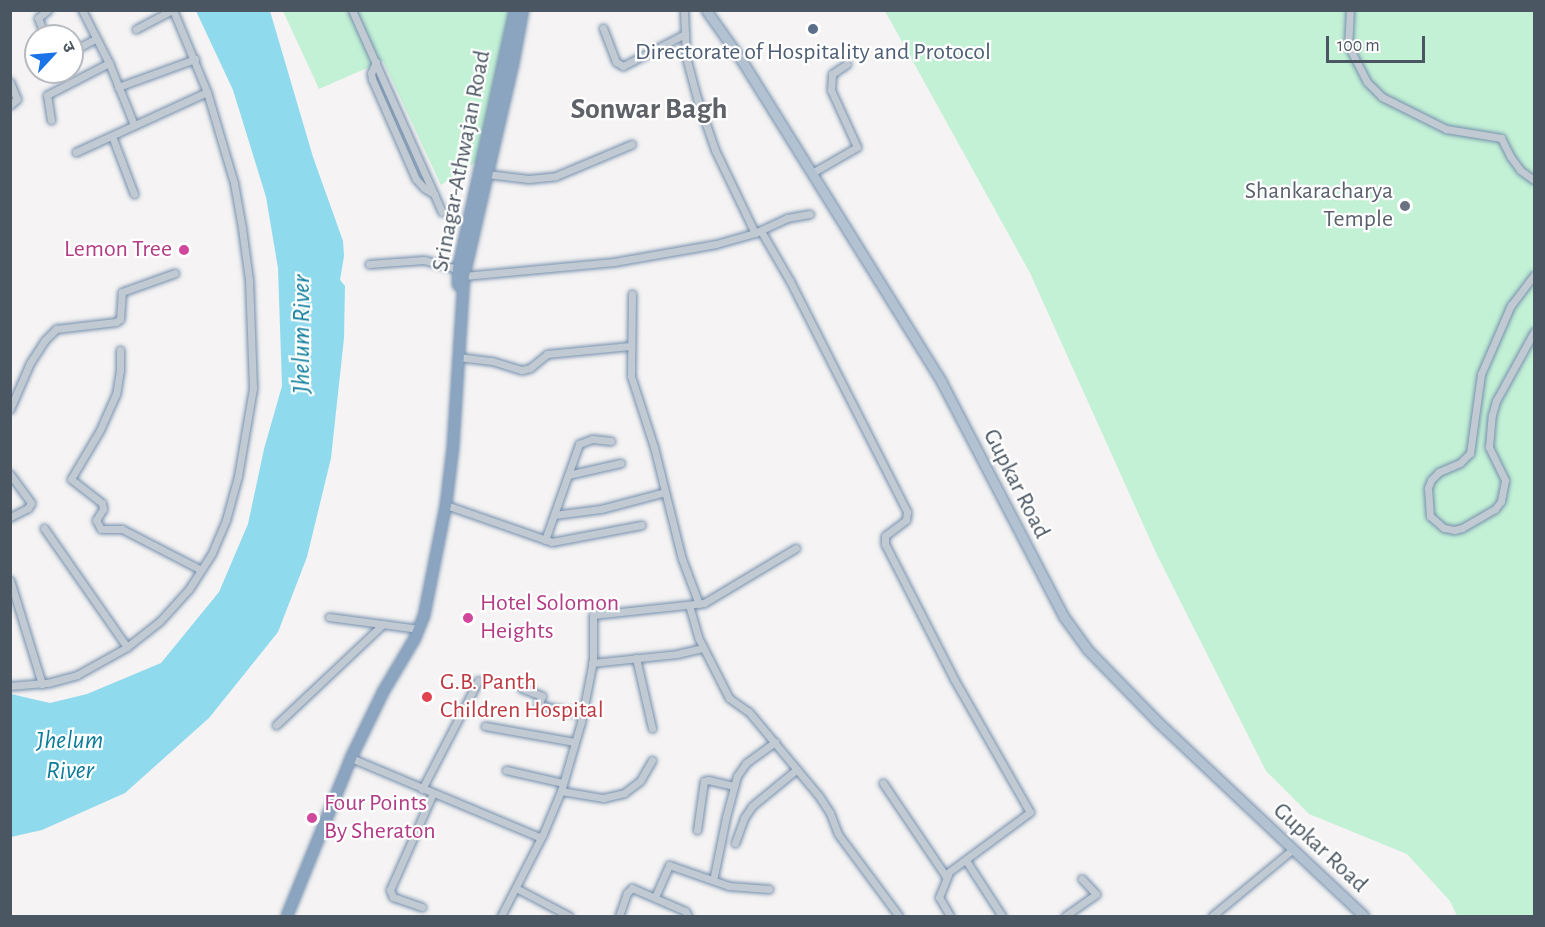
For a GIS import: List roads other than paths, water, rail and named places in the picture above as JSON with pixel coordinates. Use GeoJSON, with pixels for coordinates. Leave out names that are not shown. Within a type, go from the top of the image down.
{"type":"FeatureCollection","features":[{"type":"Feature","properties":{"kind":"highway","name":"Srinagar-Athwajan Road"},"geometry":{"type":"LineString","coordinates":[[355,756],[383,692],[419,629],[446,505],[455,424],[461,272],[515,10]]}},
{"type":"Feature","properties":{"kind":"highway","name":"Srinagar-Athwajan Road"},"geometry":{"type":"LineString","coordinates":[[461,272],[487,174],[523,10]]}},
{"type":"Feature","properties":{"kind":"highway"},"geometry":{"type":"LineString","coordinates":[[287,916],[355,756]]}},
{"type":"Feature","properties":{"kind":"highway"},"geometry":{"type":"LineString","coordinates":[[293,916],[355,756]]}},
{"type":"Feature","properties":{"kind":"main road","name":"Gupkar Road"},"geometry":{"type":"LineString","coordinates":[[706,10],[742,61],[941,381],[1064,617],[1087,649],[1142,705],[1364,916]]}},
{"type":"Feature","properties":{"kind":"street"},"geometry":{"type":"LineString","coordinates":[[40,24],[38,18],[48,10]]}},
{"type":"Feature","properties":{"kind":"street"},"geometry":{"type":"LineString","coordinates":[[82,10],[109,63],[134,125]]}},
{"type":"Feature","properties":{"kind":"street"},"geometry":{"type":"LineString","coordinates":[[10,686],[42,684],[77,675],[127,647],[160,621],[189,589],[201,570],[226,520],[238,476],[248,423],[253,369],[249,280],[234,183],[207,92],[173,10],[136,29]]}},
{"type":"Feature","properties":{"kind":"street"},"geometry":{"type":"LineString","coordinates":[[352,10],[442,212]]}},
{"type":"Feature","properties":{"kind":"street"},"geometry":{"type":"LineString","coordinates":[[684,10],[690,77],[725,173],[758,232],[790,281],[907,512],[902,524],[885,536],[885,544],[974,717],[1030,810],[1027,817],[948,875],[939,897],[950,916]]}},
{"type":"Feature","properties":{"kind":"street"},"geometry":{"type":"LineString","coordinates":[[1350,10],[1348,45],[1366,82],[1377,93],[1446,129],[1501,138],[1520,170],[1534,180]]}},
{"type":"Feature","properties":{"kind":"street"},"geometry":{"type":"LineString","coordinates":[[603,28],[616,62],[623,66],[685,34]]}},
{"type":"Feature","properties":{"kind":"street"},"geometry":{"type":"LineString","coordinates":[[84,45],[96,39]]}},
{"type":"Feature","properties":{"kind":"street"},"geometry":{"type":"LineString","coordinates":[[118,87],[195,59]]}},
{"type":"Feature","properties":{"kind":"street"},"geometry":{"type":"LineString","coordinates":[[51,120],[47,95],[109,63]]}},
{"type":"Feature","properties":{"kind":"street"},"geometry":{"type":"LineString","coordinates":[[812,173],[857,147],[831,90],[832,74],[847,64]]}},
{"type":"Feature","properties":{"kind":"street"},"geometry":{"type":"LineString","coordinates":[[10,81],[17,96],[16,102],[10,105]]}},
{"type":"Feature","properties":{"kind":"street"},"geometry":{"type":"LineString","coordinates":[[76,152],[207,92]]}},
{"type":"Feature","properties":{"kind":"street"},"geometry":{"type":"LineString","coordinates":[[112,136],[134,194]]}},
{"type":"Feature","properties":{"kind":"street"},"geometry":{"type":"LineString","coordinates":[[487,174],[529,178],[556,176],[633,144]]}},
{"type":"Feature","properties":{"kind":"street"},"geometry":{"type":"LineString","coordinates":[[369,264],[424,260],[461,272],[517,273],[614,262],[716,244],[758,232],[787,218],[810,214]]}},
{"type":"Feature","properties":{"kind":"street"},"geometry":{"type":"LineString","coordinates":[[10,409],[30,363],[45,340],[56,329],[116,322],[120,318],[122,292],[175,273]]}},
{"type":"Feature","properties":{"kind":"street"},"geometry":{"type":"LineString","coordinates":[[1534,275],[1511,305],[1481,374],[1470,453],[1460,463],[1439,472],[1431,480],[1428,488],[1430,516],[1444,528],[1454,530],[1462,528],[1495,509],[1502,501],[1505,480],[1489,447],[1492,415],[1496,401],[1534,332]]}},
{"type":"Feature","properties":{"kind":"street"},"geometry":{"type":"LineString","coordinates":[[632,294],[631,376],[682,559],[699,604]]}},
{"type":"Feature","properties":{"kind":"street"},"geometry":{"type":"LineString","coordinates":[[458,357],[492,361],[522,370],[530,368],[547,354],[630,346]]}},
{"type":"Feature","properties":{"kind":"street"},"geometry":{"type":"LineString","coordinates":[[120,350],[120,370],[116,394],[100,430],[71,479],[102,503],[103,509],[96,520],[101,529],[122,530],[201,570]]}},
{"type":"Feature","properties":{"kind":"street"},"geometry":{"type":"LineString","coordinates":[[545,540],[582,441],[611,441]]}},
{"type":"Feature","properties":{"kind":"street"},"geometry":{"type":"LineString","coordinates":[[568,475],[621,463]]}},
{"type":"Feature","properties":{"kind":"street"},"geometry":{"type":"LineString","coordinates":[[10,474],[31,503],[28,508],[10,517]]}},
{"type":"Feature","properties":{"kind":"street"},"geometry":{"type":"LineString","coordinates":[[554,515],[601,509],[665,492]]}},
{"type":"Feature","properties":{"kind":"street"},"geometry":{"type":"LineString","coordinates":[[446,505],[545,540],[567,541],[641,525]]}},
{"type":"Feature","properties":{"kind":"street"},"geometry":{"type":"LineString","coordinates":[[44,528],[127,647]]}},
{"type":"Feature","properties":{"kind":"street"},"geometry":{"type":"LineString","coordinates":[[501,916],[541,838],[562,787],[582,714],[592,663],[593,615],[710,601],[796,548]]}},
{"type":"Feature","properties":{"kind":"street"},"geometry":{"type":"LineString","coordinates":[[10,580],[42,684]]}},
{"type":"Feature","properties":{"kind":"street"},"geometry":{"type":"LineString","coordinates":[[689,605],[703,648],[729,698],[749,712],[826,805],[838,834],[899,916]]}},
{"type":"Feature","properties":{"kind":"street"},"geometry":{"type":"LineString","coordinates":[[329,617],[419,629]]}},
{"type":"Feature","properties":{"kind":"street"},"geometry":{"type":"LineString","coordinates":[[276,725],[383,624]]}},
{"type":"Feature","properties":{"kind":"street"},"geometry":{"type":"LineString","coordinates":[[592,663],[677,654],[703,648]]}},
{"type":"Feature","properties":{"kind":"street"},"geometry":{"type":"LineString","coordinates":[[636,658],[652,728]]}},
{"type":"Feature","properties":{"kind":"street"},"geometry":{"type":"LineString","coordinates":[[422,789],[478,681]]}},
{"type":"Feature","properties":{"kind":"street"},"geometry":{"type":"LineString","coordinates":[[521,688],[542,696],[538,705],[582,714]]}},
{"type":"Feature","properties":{"kind":"street"},"geometry":{"type":"LineString","coordinates":[[485,726],[575,742]]}},
{"type":"Feature","properties":{"kind":"street"},"geometry":{"type":"LineString","coordinates":[[714,876],[734,786],[746,763],[775,742]]}},
{"type":"Feature","properties":{"kind":"street"},"geometry":{"type":"LineString","coordinates":[[355,756],[422,789],[541,838]]}},
{"type":"Feature","properties":{"kind":"street"},"geometry":{"type":"LineString","coordinates":[[506,770],[603,798],[624,793],[640,782],[652,760]]}},
{"type":"Feature","properties":{"kind":"street"},"geometry":{"type":"LineString","coordinates":[[735,843],[744,818],[752,806],[797,769]]}},
{"type":"Feature","properties":{"kind":"street"},"geometry":{"type":"LineString","coordinates":[[697,830],[702,783],[708,780],[734,786]]}},
{"type":"Feature","properties":{"kind":"street"},"geometry":{"type":"LineString","coordinates":[[883,783],[941,872],[948,875]]}},
{"type":"Feature","properties":{"kind":"street"},"geometry":{"type":"LineString","coordinates":[[422,907],[393,897],[390,890],[433,793]]}},
{"type":"Feature","properties":{"kind":"street"},"geometry":{"type":"LineString","coordinates":[[1212,916],[1293,849]]}},
{"type":"Feature","properties":{"kind":"street"},"geometry":{"type":"LineString","coordinates":[[967,862],[1002,916]]}},
{"type":"Feature","properties":{"kind":"street"},"geometry":{"type":"LineString","coordinates":[[655,897],[666,867],[671,865],[729,886],[770,889]]}},
{"type":"Feature","properties":{"kind":"street"},"geometry":{"type":"LineString","coordinates":[[1065,916],[1096,894],[1082,879]]}},
{"type":"Feature","properties":{"kind":"street"},"geometry":{"type":"LineString","coordinates":[[516,888],[569,916]]}},
{"type":"Feature","properties":{"kind":"street"},"geometry":{"type":"LineString","coordinates":[[619,916],[630,889],[635,888],[685,911],[688,916]]}},
{"type":"Feature","properties":{"kind":"water","name":"Jhelum River"},"geometry":{"type":"Polygon","coordinates":[[[196,11],[270,11],[313,157],[343,241],[344,256],[340,280],[345,286],[344,338],[331,458],[307,557],[278,632],[209,718],[125,793],[42,830],[11,837],[11,694],[50,703],[87,694],[161,663],[219,592],[248,524],[264,449],[282,386],[278,268],[266,197],[233,90],[196,11]]]}},
{"type":"Feature","properties":{"kind":"place","name":"Directorate of Hospitality and Protocol"},"geometry":{"type":"Point","coordinates":[813,29]}},
{"type":"Feature","properties":{"kind":"place","name":"Shankaracharya Temple"},"geometry":{"type":"Point","coordinates":[1405,206]}},
{"type":"Feature","properties":{"kind":"place","name":"Lemon Tree"},"geometry":{"type":"Point","coordinates":[184,250]}},
{"type":"Feature","properties":{"kind":"place","name":"Hotel Solomon Heights"},"geometry":{"type":"Point","coordinates":[468,618]}},
{"type":"Feature","properties":{"kind":"place","name":"G.B. Panth Children Hospital"},"geometry":{"type":"Point","coordinates":[427,697]}},
{"type":"Feature","properties":{"kind":"place","name":"Four Points By Sheraton"},"geometry":{"type":"Point","coordinates":[312,818]}},
{"type":"Feature","properties":{"kind":"district","name":"Sonwar Bagh"},"geometry":{"type":"Point","coordinates":[649,109]}}]}
